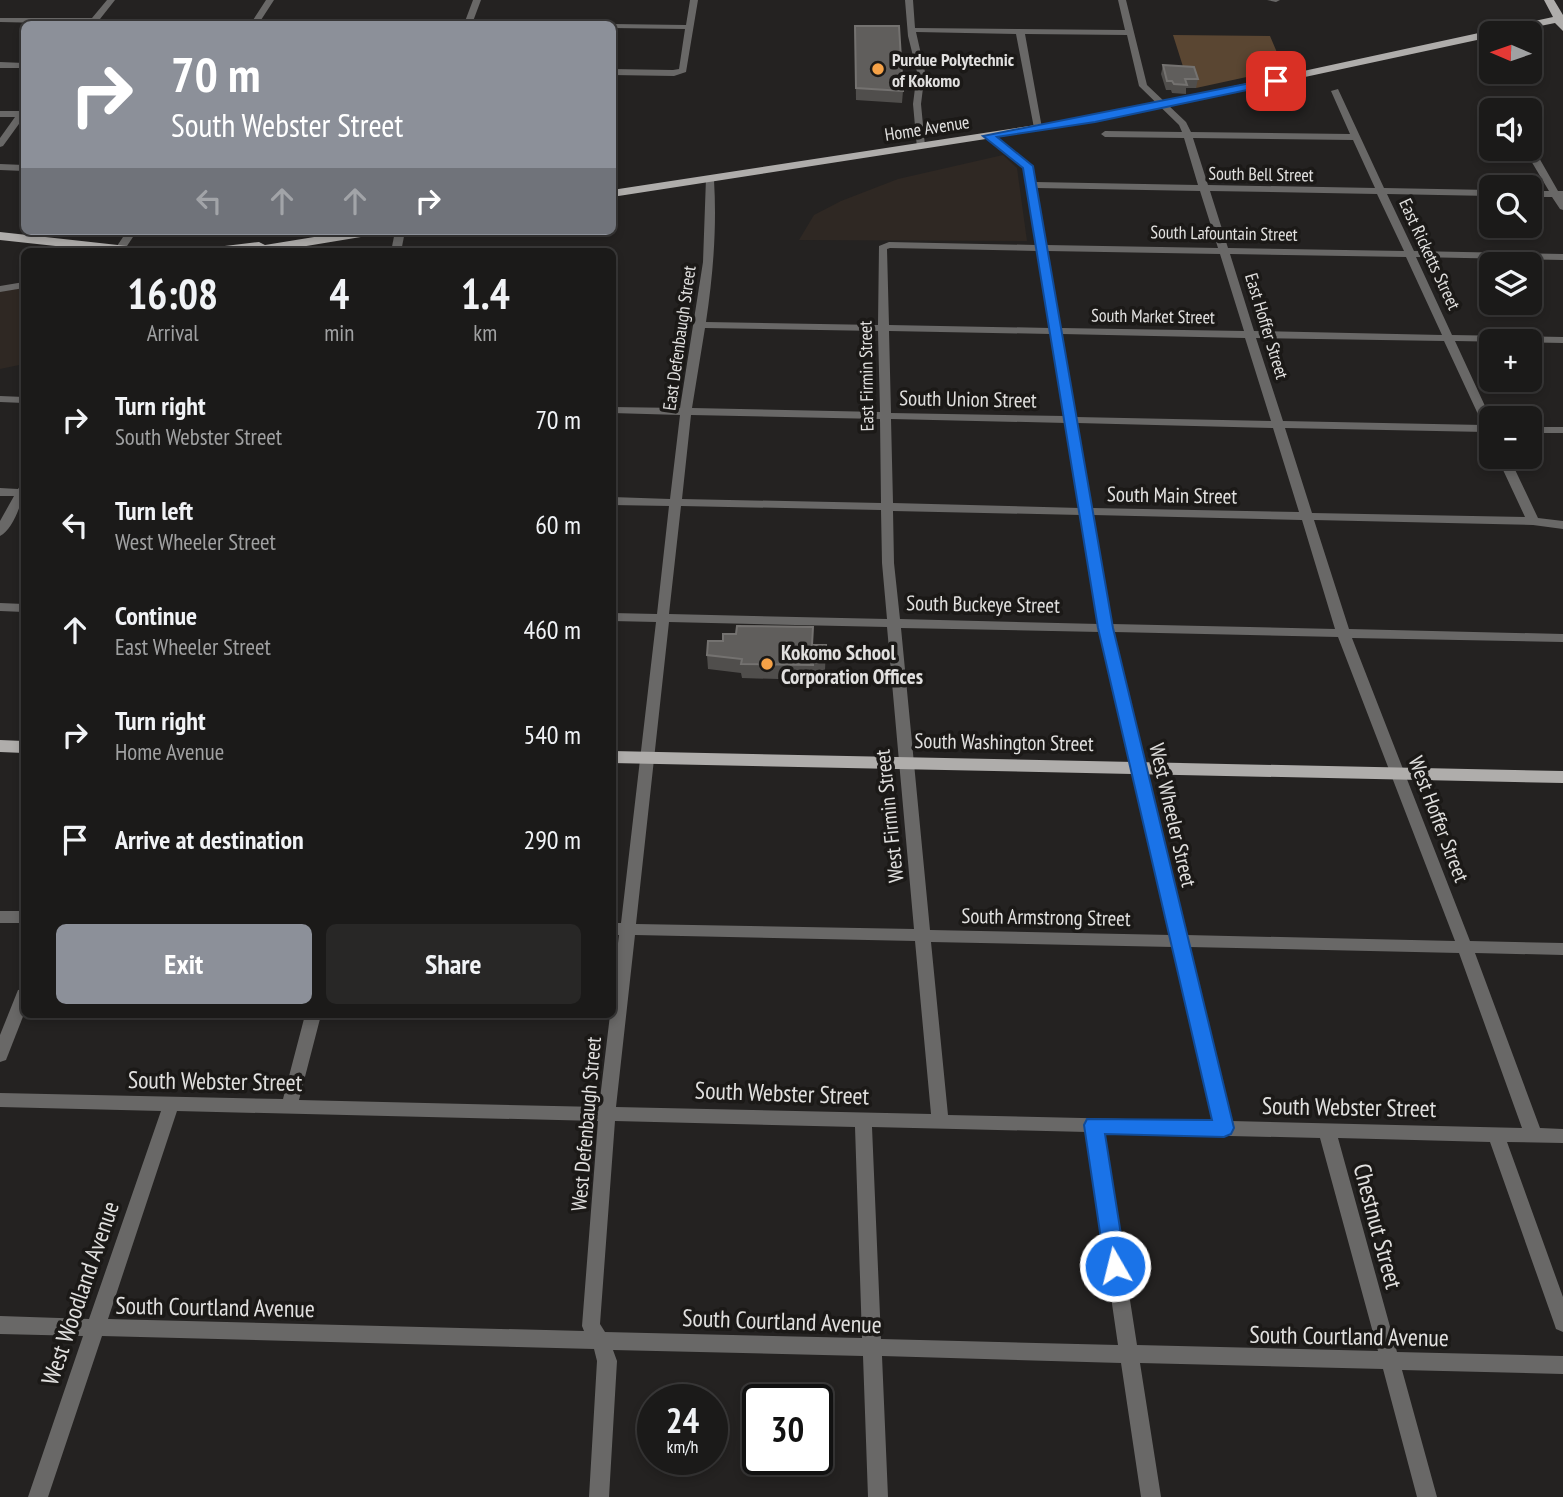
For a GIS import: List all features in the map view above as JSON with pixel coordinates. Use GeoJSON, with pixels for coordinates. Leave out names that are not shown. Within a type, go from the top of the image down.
{"type":"FeatureCollection","features":[{"type":"Feature","properties":{"kind":"main road"},"geometry":{"type":"LineString","coordinates":[[1549,0],[1561,21]]}},
{"type":"Feature","properties":{"kind":"main road","name":"Home Avenue"},"geometry":{"type":"LineString","coordinates":[[1542,24],[1561,21]]}},
{"type":"Feature","properties":{"kind":"main road","name":"Home Avenue"},"geometry":{"type":"LineString","coordinates":[[616,193],[1038,128],[1165,105],[1479,36]]}},
{"type":"Feature","properties":{"kind":"main road"},"geometry":{"type":"LineString","coordinates":[[241,248],[346,235]]}},
{"type":"Feature","properties":{"kind":"main road"},"geometry":{"type":"LineString","coordinates":[[0,236],[102,248]]}},
{"type":"Feature","properties":{"kind":"main road"},"geometry":{"type":"LineString","coordinates":[[270,248],[332,237]]}},
{"type":"Feature","properties":{"kind":"main road"},"geometry":{"type":"LineString","coordinates":[[0,242],[59,248]]}},
{"type":"Feature","properties":{"kind":"main road"},"geometry":{"type":"LineString","coordinates":[[0,746],[21,747]]}},
{"type":"Feature","properties":{"kind":"main road","name":"South Washington Street"},"geometry":{"type":"LineString","coordinates":[[616,757],[1563,777]]}},
{"type":"Feature","properties":{"kind":"street"},"geometry":{"type":"LineString","coordinates":[[95,21],[111,0]]}},
{"type":"Feature","properties":{"kind":"street"},"geometry":{"type":"LineString","coordinates":[[256,21],[270,0]]}},
{"type":"Feature","properties":{"kind":"street"},"geometry":{"type":"LineString","coordinates":[[469,21],[477,0]]}},
{"type":"Feature","properties":{"kind":"street"},"geometry":{"type":"LineString","coordinates":[[616,72],[680,72],[684,67],[694,0]]}},
{"type":"Feature","properties":{"kind":"street"},"geometry":{"type":"LineString","coordinates":[[909,0],[921,72],[917,104],[920,146]]}},
{"type":"Feature","properties":{"kind":"street","name":"East Hoffer Street"},"geometry":{"type":"LineString","coordinates":[[1122,0],[1143,86],[1183,124],[1187,134],[1308,517]]}},
{"type":"Feature","properties":{"kind":"street"},"geometry":{"type":"LineString","coordinates":[[0,20],[31,21]]}},
{"type":"Feature","properties":{"kind":"street"},"geometry":{"type":"LineString","coordinates":[[616,26],[690,27]]}},
{"type":"Feature","properties":{"kind":"street"},"geometry":{"type":"LineString","coordinates":[[912,30],[1131,33]]}},
{"type":"Feature","properties":{"kind":"street"},"geometry":{"type":"LineString","coordinates":[[1020,31],[1038,128]]}},
{"type":"Feature","properties":{"kind":"street"},"geometry":{"type":"LineString","coordinates":[[0,65],[21,66]]}},
{"type":"Feature","properties":{"kind":"street","name":"East Ricketts Street"},"geometry":{"type":"LineString","coordinates":[[1335,92],[1480,406]]}},
{"type":"Feature","properties":{"kind":"street"},"geometry":{"type":"LineString","coordinates":[[0,114],[21,113]]}},
{"type":"Feature","properties":{"kind":"street"},"geometry":{"type":"LineString","coordinates":[[0,144],[21,117]]}},
{"type":"Feature","properties":{"kind":"street"},"geometry":{"type":"LineString","coordinates":[[1105,134],[1356,136]]}},
{"type":"Feature","properties":{"kind":"street","name":"West Wheeler Street"},"geometry":{"type":"LineString","coordinates":[[988,136],[1028,166],[1084,512],[1106,628],[1224,1128]]}},
{"type":"Feature","properties":{"kind":"street"},"geometry":{"type":"LineString","coordinates":[[1536,161],[1559,194],[1563,207]]}},
{"type":"Feature","properties":{"kind":"street"},"geometry":{"type":"LineString","coordinates":[[0,167],[21,168]]}},
{"type":"Feature","properties":{"kind":"street","name":"East Defenbaugh Street"},"geometry":{"type":"LineString","coordinates":[[677,502],[686,411],[706,278],[711,200],[709,180]]}},
{"type":"Feature","properties":{"kind":"street","name":"South Bell Street"},"geometry":{"type":"LineString","coordinates":[[1031,185],[1479,193]]}},
{"type":"Feature","properties":{"kind":"street","name":"South Lafountain Street"},"geometry":{"type":"LineString","coordinates":[[885,246],[1563,257]]}},
{"type":"Feature","properties":{"kind":"street","name":"East Firmin Street"},"geometry":{"type":"LineString","coordinates":[[885,246],[880,252],[886,507]]}},
{"type":"Feature","properties":{"kind":"street"},"geometry":{"type":"LineString","coordinates":[[0,283],[21,283]]}},
{"type":"Feature","properties":{"kind":"street"},"geometry":{"type":"LineString","coordinates":[[0,289],[21,284]]}},
{"type":"Feature","properties":{"kind":"street","name":"South Market Street"},"geometry":{"type":"LineString","coordinates":[[699,325],[1563,340]]}},
{"type":"Feature","properties":{"kind":"street"},"geometry":{"type":"LineString","coordinates":[[0,399],[21,400]]}},
{"type":"Feature","properties":{"kind":"street","name":"South Union Street"},"geometry":{"type":"LineString","coordinates":[[616,410],[1479,430]]}},
{"type":"Feature","properties":{"kind":"street"},"geometry":{"type":"LineString","coordinates":[[1542,430],[1563,430]]}},
{"type":"Feature","properties":{"kind":"street"},"geometry":{"type":"LineString","coordinates":[[1509,469],[1533,522]]}},
{"type":"Feature","properties":{"kind":"street"},"geometry":{"type":"LineString","coordinates":[[0,492],[21,491]]}},
{"type":"Feature","properties":{"kind":"street"},"geometry":{"type":"LineString","coordinates":[[0,532],[21,496]]}},
{"type":"Feature","properties":{"kind":"street","name":"South Main Street"},"geometry":{"type":"LineString","coordinates":[[616,501],[1533,522],[1563,525]]}},
{"type":"Feature","properties":{"kind":"street","name":"West Defenbaugh Street"},"geometry":{"type":"LineString","coordinates":[[616,986],[620,929],[647,758],[677,502]]}},
{"type":"Feature","properties":{"kind":"street","name":"West Firmin Street"},"geometry":{"type":"LineString","coordinates":[[886,507],[893,623],[940,1121]]}},
{"type":"Feature","properties":{"kind":"street","name":"West Hoffer Street"},"geometry":{"type":"LineString","coordinates":[[1308,517],[1343,632],[1465,947],[1534,1136]]}},
{"type":"Feature","properties":{"kind":"street"},"geometry":{"type":"LineString","coordinates":[[0,607],[21,608]]}},
{"type":"Feature","properties":{"kind":"street","name":"South Buckeye Street"},"geometry":{"type":"LineString","coordinates":[[616,617],[1563,638]]}},
{"type":"Feature","properties":{"kind":"street"},"geometry":{"type":"LineString","coordinates":[[0,917],[21,917]]}},
{"type":"Feature","properties":{"kind":"street","name":"South Armstrong Street"},"geometry":{"type":"LineString","coordinates":[[620,929],[1563,949]]}},
{"type":"Feature","properties":{"kind":"street"},"geometry":{"type":"LineString","coordinates":[[0,1055],[21,1002]]}},
{"type":"Feature","properties":{"kind":"street"},"geometry":{"type":"LineString","coordinates":[[289,1107],[312,1018]]}},
{"type":"Feature","properties":{"kind":"street","name":"West Defenbaugh Street"},"geometry":{"type":"LineString","coordinates":[[599,1497],[607,1361],[600,1340],[591,1326],[614,1018]]}},
{"type":"Feature","properties":{"kind":"street","name":"South Webster Street"},"geometry":{"type":"LineString","coordinates":[[0,1100],[1563,1136]]}},
{"type":"Feature","properties":{"kind":"street","name":"West Woodland Avenue"},"geometry":{"type":"LineString","coordinates":[[38,1497],[171,1105]]}},
{"type":"Feature","properties":{"kind":"street"},"geometry":{"type":"LineString","coordinates":[[863,1119],[878,1497]]}},
{"type":"Feature","properties":{"kind":"street"},"geometry":{"type":"LineString","coordinates":[[1094,1125],[1151,1497]]}},
{"type":"Feature","properties":{"kind":"street","name":"Chestnut Street"},"geometry":{"type":"LineString","coordinates":[[1327,1130],[1427,1497]]}},
{"type":"Feature","properties":{"kind":"street"},"geometry":{"type":"LineString","coordinates":[[1496,1135],[1563,1323]]}},
{"type":"Feature","properties":{"kind":"street","name":"South Courtland Avenue"},"geometry":{"type":"LineString","coordinates":[[0,1325],[1563,1366]]}},
{"type":"Feature","properties":{"kind":"shaded area"},"geometry":{"type":"Polygon","coordinates":[[[1173,35],[1270,36],[1284,69],[1196,88],[1192,76],[1186,76],[1173,35]]]}},
{"type":"Feature","properties":{"kind":"shaded area"},"geometry":{"type":"Polygon","coordinates":[[[1003,155],[1017,168],[1027,241],[799,240],[814,215],[841,201],[898,179],[1003,155]]]}},
{"type":"Feature","properties":{"kind":"shaded area"},"geometry":{"type":"Polygon","coordinates":[[[21,288],[21,365],[0,369],[0,291],[21,288]]]}},
{"type":"Feature","properties":{"kind":"building","name":"Purdue Polytechnic of Kokomo"},"geometry":{"type":"Polygon","coordinates":[[[855,26],[899,26],[903,91],[856,88],[855,26]]]}},
{"type":"Feature","properties":{"kind":"building"},"geometry":{"type":"Polygon","coordinates":[[[1163,65],[1194,67],[1198,79],[1185,79],[1187,85],[1174,84],[1167,81],[1163,65]]]}},
{"type":"Feature","properties":{"kind":"building"},"geometry":{"type":"Polygon","coordinates":[[[737,626],[813,627],[812,645],[826,645],[825,657],[813,657],[813,665],[741,664],[742,659],[707,655],[708,641],[723,641],[723,634],[736,634],[737,626]]]}},
{"type":"Feature","properties":{"kind":"place","name":"Purdue Polytechnic of Kokomo"},"geometry":{"type":"Point","coordinates":[878,69]}},
{"type":"Feature","properties":{"kind":"place","name":"Kokomo School Corporation Offices"},"geometry":{"type":"Point","coordinates":[767,664]}},
{"type":"Feature","properties":{"kind":"route"},"geometry":{"type":"LineString","coordinates":[[1115,1266],[1094,1125],[1224,1128],[1106,628],[1084,512],[1076,447],[1028,166],[988,136],[1095,119],[1276,81]]}}]}
